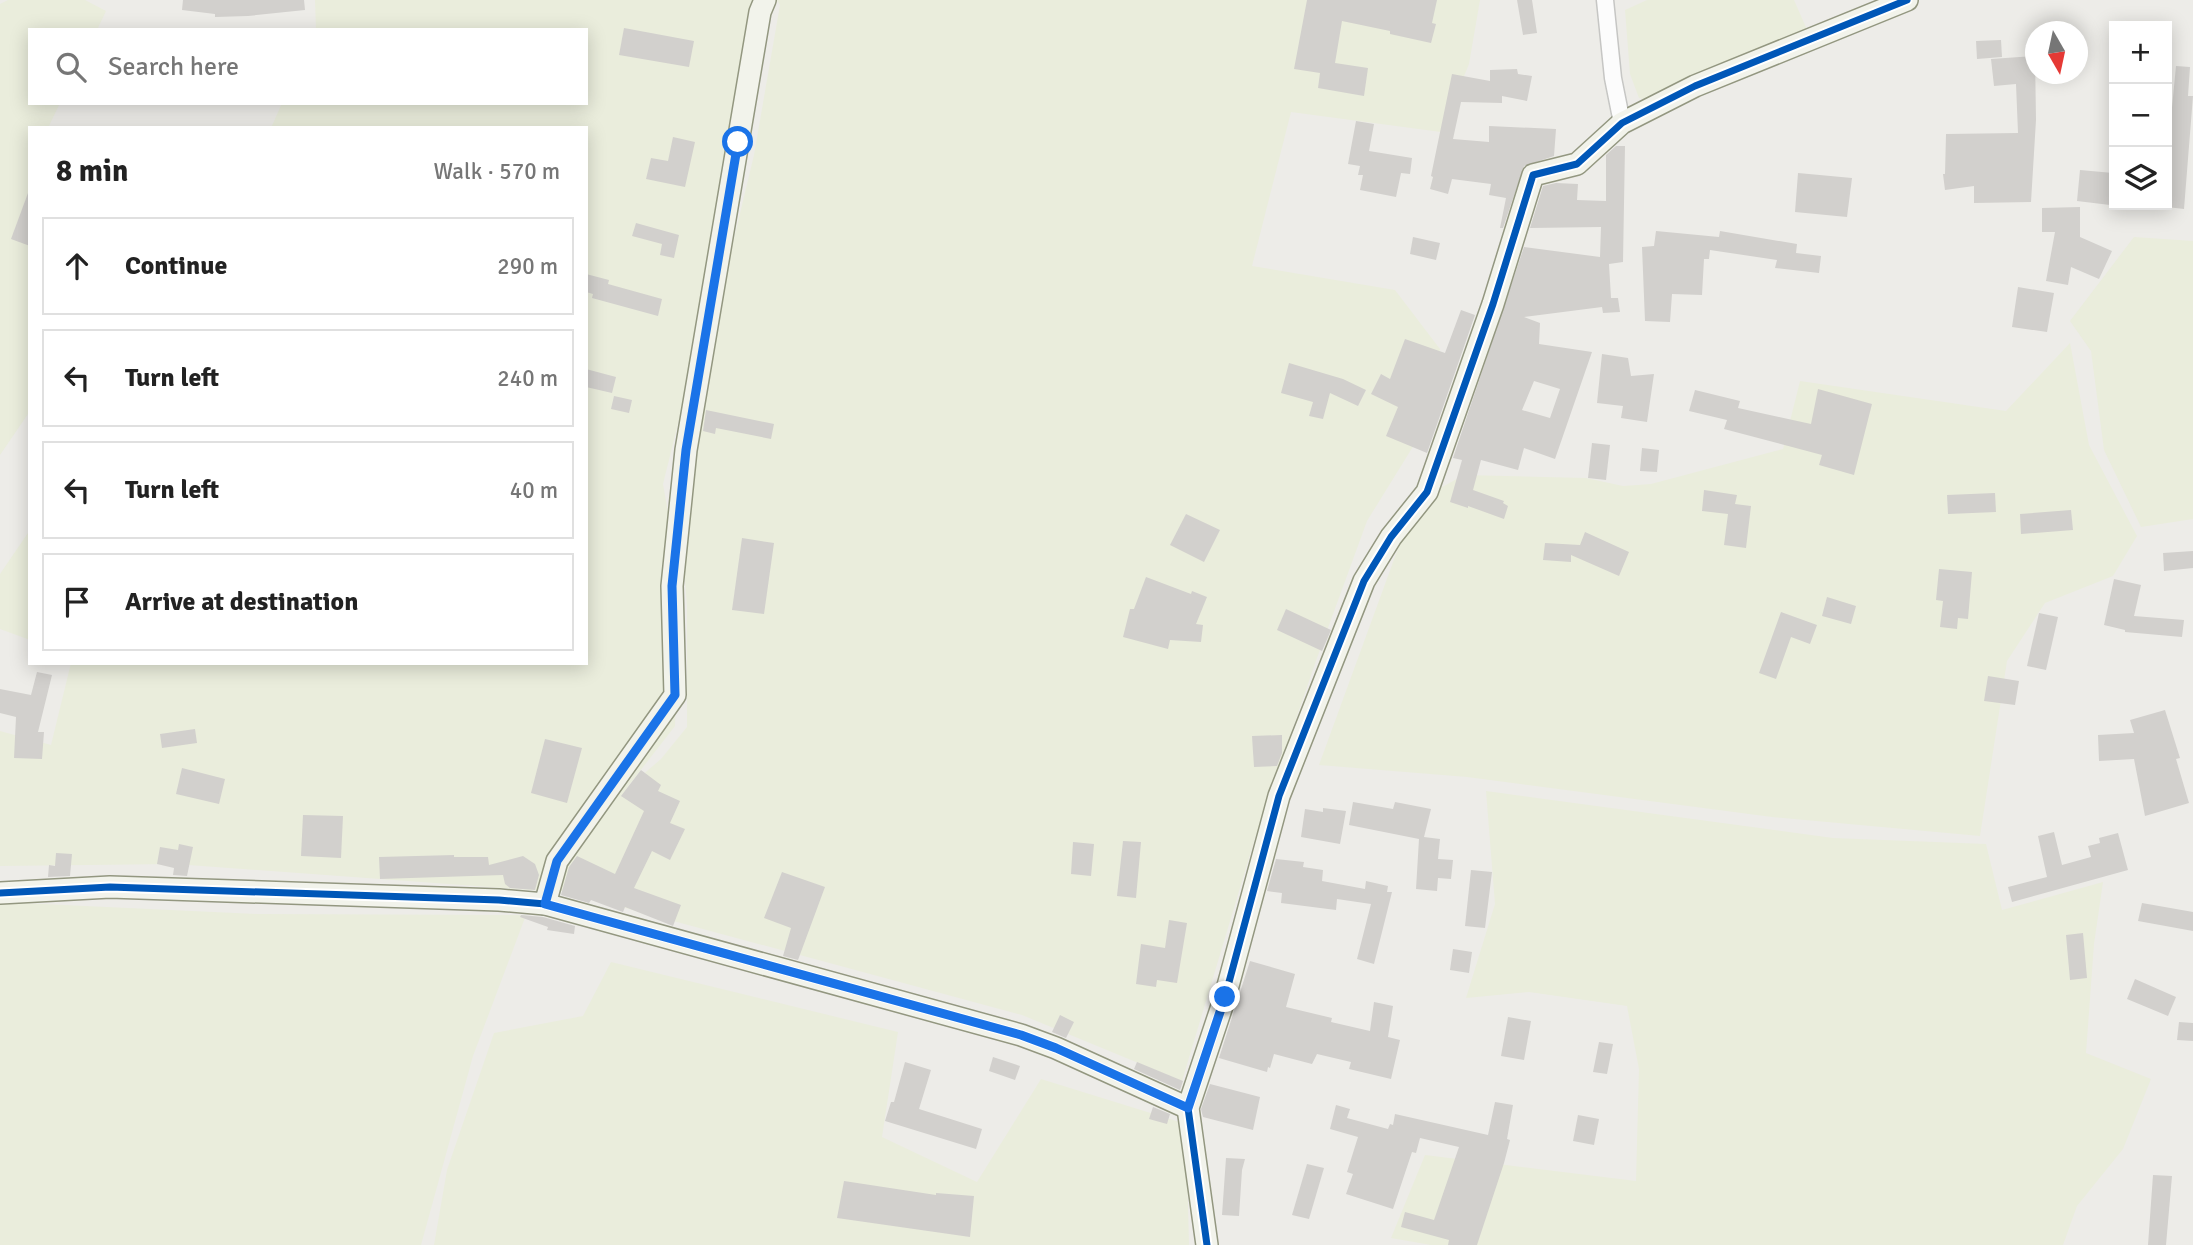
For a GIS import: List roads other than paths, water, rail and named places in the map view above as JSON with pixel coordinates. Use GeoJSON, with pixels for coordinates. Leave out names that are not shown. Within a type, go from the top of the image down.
{"type":"FeatureCollection","features":[{"type":"Feature","properties":{"kind":"street"},"geometry":{"type":"LineString","coordinates":[[545,904],[557,861],[675,695],[672,586],[686,450],[760,12],[765,0]]}},
{"type":"Feature","properties":{"kind":"street"},"geometry":{"type":"LineString","coordinates":[[1605,0],[1622,123]]}},
{"type":"Feature","properties":{"kind":"street"},"geometry":{"type":"LineString","coordinates":[[1207,1245],[1188,1108],[1225,997],[1279,796],[1364,581],[1391,537],[1427,492],[1493,304],[1533,175],[1577,164],[1622,123],[1695,86],[1908,0]]}},
{"type":"Feature","properties":{"kind":"street"},"geometry":{"type":"LineString","coordinates":[[0,892],[110,887],[499,900],[545,904],[1021,1035],[1056,1048],[1188,1108]]}}]}
